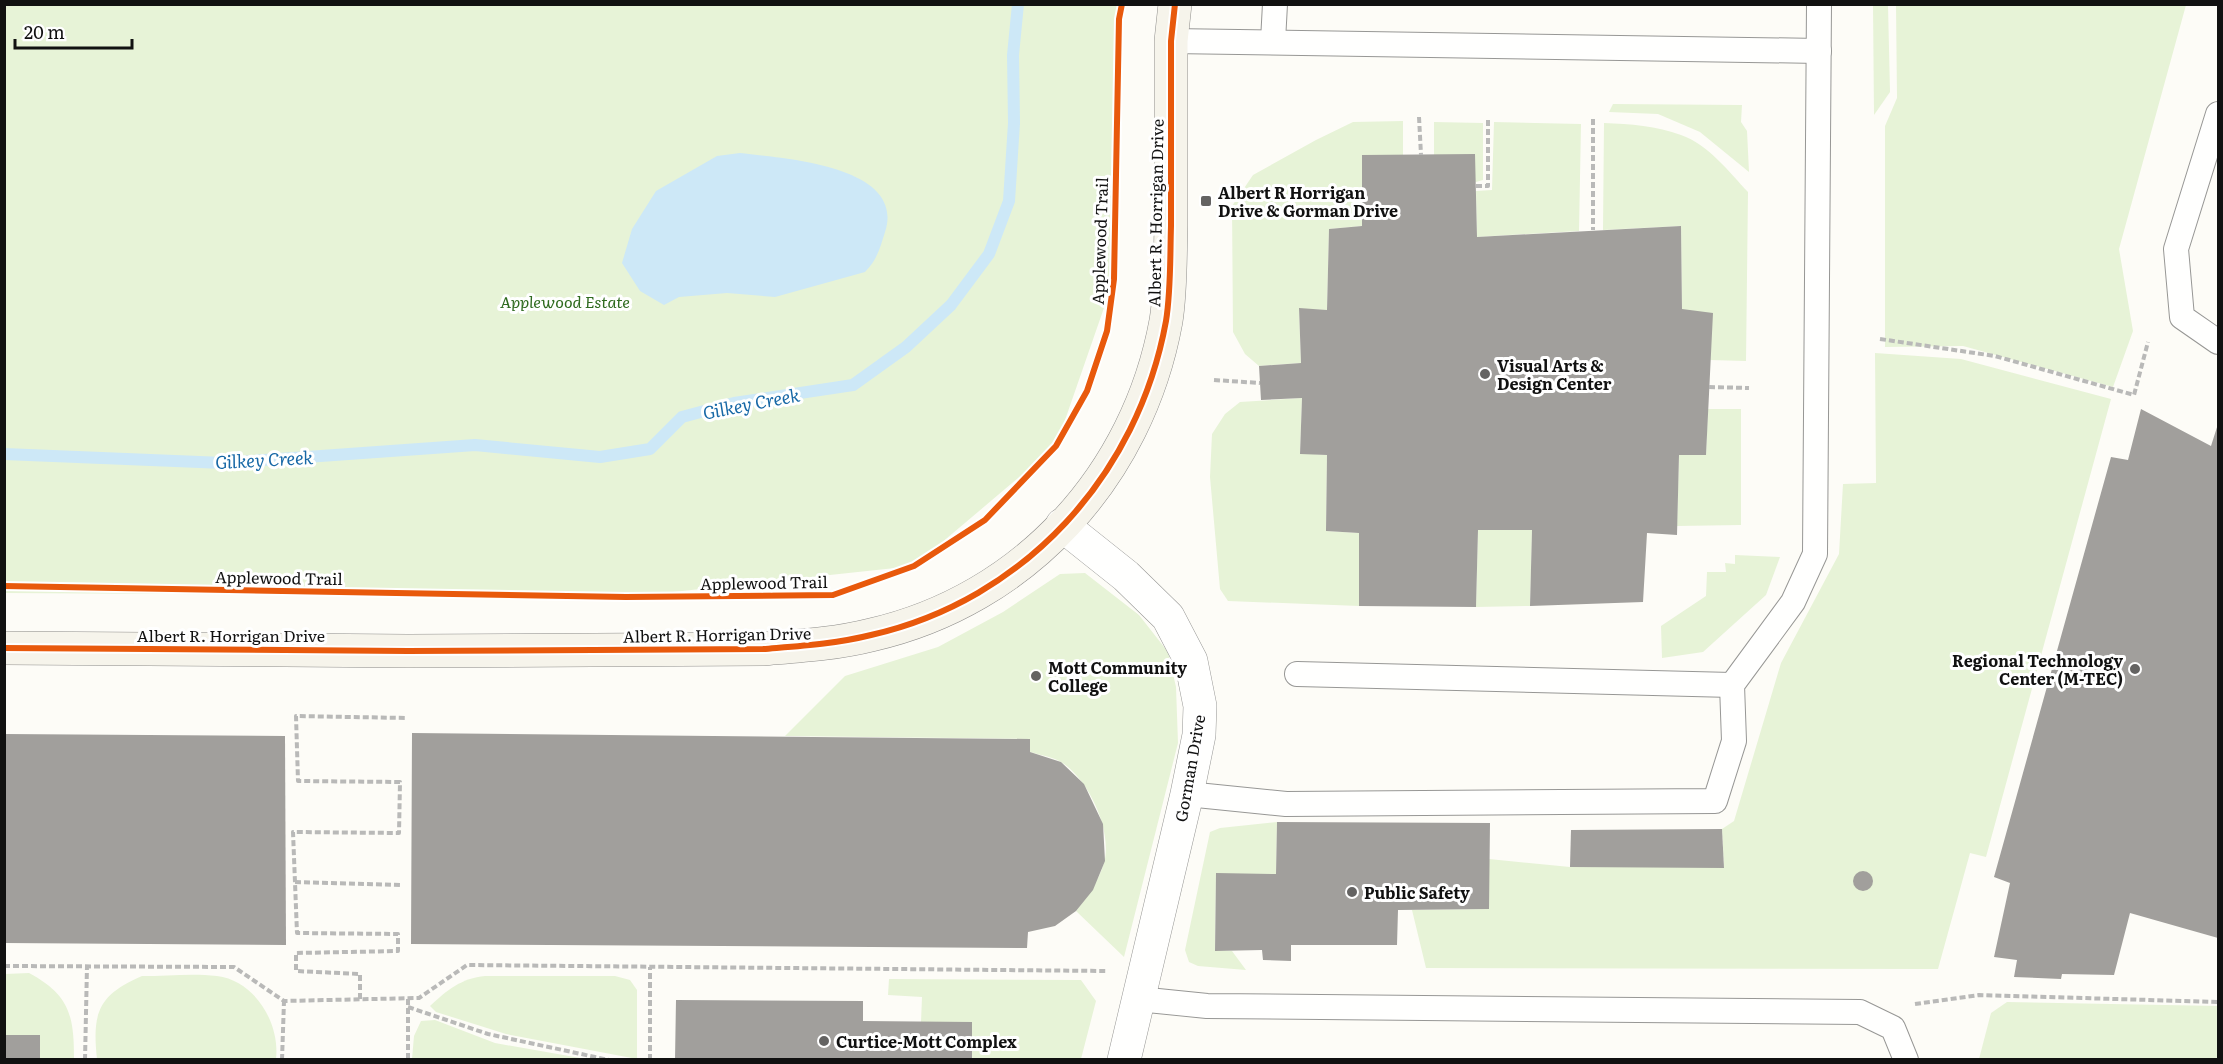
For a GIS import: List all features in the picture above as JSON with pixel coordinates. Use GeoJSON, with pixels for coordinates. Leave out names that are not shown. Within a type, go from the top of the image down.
{"type":"FeatureCollection","features":[{"type":"Feature","properties":{"kind":"street","name":"Albert R. Horrigan Drive"},"geometry":{"type":"LineString","coordinates":[[4,648],[432,651],[763,649],[817,645],[882,632],[923,619],[973,596],[1024,565],[1062,525],[1101,480],[1125,443],[1144,403],[1166,319],[1170,254],[1171,40],[1175,4]]}},
{"type":"Feature","properties":{"kind":"street","name":"Gorman Drive"},"geometry":{"type":"LineString","coordinates":[[1062,525],[1148,596],[1167,617],[1191,661],[1200,706],[1199,735],[1187,794],[1124,1059]]}},
{"type":"Feature","properties":{"kind":"lane"},"geometry":{"type":"LineString","coordinates":[[1273,41],[1275,4]]}},
{"type":"Feature","properties":{"kind":"lane"},"geometry":{"type":"LineString","coordinates":[[1187,794],[1286,804],[1715,801],[1734,741],[1732,685],[1793,603],[1815,554],[1819,4]]}},
{"type":"Feature","properties":{"kind":"lane"},"geometry":{"type":"LineString","coordinates":[[1171,40],[1819,51]]}},
{"type":"Feature","properties":{"kind":"lane"},"geometry":{"type":"LineString","coordinates":[[2218,114],[2176,249],[2182,317],[2218,342]]}},
{"type":"Feature","properties":{"kind":"lane"},"geometry":{"type":"LineString","coordinates":[[1297,674],[1732,685]]}},
{"type":"Feature","properties":{"kind":"lane"},"geometry":{"type":"LineString","coordinates":[[1138,999],[1207,1006],[1860,1012],[1893,1028],[1906,1059]]}},
{"type":"Feature","properties":{"kind":"path"},"geometry":{"type":"LineString","coordinates":[[1419,117],[1421,154]]}},
{"type":"Feature","properties":{"kind":"path"},"geometry":{"type":"LineString","coordinates":[[1476,186],[1488,186],[1488,118]]}},
{"type":"Feature","properties":{"kind":"path"},"geometry":{"type":"LineString","coordinates":[[1593,119],[1593,230]]}},
{"type":"Feature","properties":{"kind":"path"},"geometry":{"type":"LineString","coordinates":[[1880,339],[1995,356],[2134,395],[2148,342]]}},
{"type":"Feature","properties":{"kind":"path"},"geometry":{"type":"LineString","coordinates":[[1214,380],[1260,383]]}},
{"type":"Feature","properties":{"kind":"path"},"geometry":{"type":"LineString","coordinates":[[1709,387],[1749,388]]}},
{"type":"Feature","properties":{"kind":"path"},"geometry":{"type":"LineString","coordinates":[[360,999],[360,974],[296,971],[296,953],[398,951],[398,934],[297,933],[293,832],[399,833],[400,782],[298,781],[296,716],[407,718]]}},
{"type":"Feature","properties":{"kind":"path"},"geometry":{"type":"LineString","coordinates":[[295,882],[401,885]]}},
{"type":"Feature","properties":{"kind":"path"},"geometry":{"type":"LineString","coordinates":[[4,966],[234,966],[285,1001],[419,998],[467,965],[1114,971]]}},
{"type":"Feature","properties":{"kind":"path"},"geometry":{"type":"LineString","coordinates":[[86,1059],[87,966]]}},
{"type":"Feature","properties":{"kind":"path"},"geometry":{"type":"LineString","coordinates":[[650,967],[650,1059]]}},
{"type":"Feature","properties":{"kind":"path"},"geometry":{"type":"LineString","coordinates":[[1860,1012],[1979,995],[2218,1002]]}},
{"type":"Feature","properties":{"kind":"path"},"geometry":{"type":"LineString","coordinates":[[408,999],[408,1059]]}},
{"type":"Feature","properties":{"kind":"path"},"geometry":{"type":"LineString","coordinates":[[282,1059],[285,1001]]}},
{"type":"Feature","properties":{"kind":"path"},"geometry":{"type":"LineString","coordinates":[[408,1007],[488,1034],[609,1059]]}},
{"type":"Feature","properties":{"kind":"green space","name":"Applewood Estate"},"geometry":{"type":"Polygon","coordinates":[[[5,5],[1125,5],[1119,20],[1114,279],[1056,446],[914,566],[626,597],[5,593],[5,5]]]}},
{"type":"Feature","properties":{"kind":"green space"},"geometry":{"type":"Polygon","coordinates":[[[1873,5],[1888,5],[1890,92],[1874,115],[1873,5]]]}},
{"type":"Feature","properties":{"kind":"green space"},"geometry":{"type":"Polygon","coordinates":[[[1896,5],[2186,5],[2119,249],[2133,331],[2113,387],[1963,346],[1885,347],[1885,126],[1897,98],[1896,5]]]}},
{"type":"Feature","properties":{"kind":"green space"},"geometry":{"type":"Polygon","coordinates":[[[1613,104],[1742,105],[1741,122],[1747,131],[1749,172],[1700,132],[1658,114],[1609,112],[1613,104]]]}},
{"type":"Feature","properties":{"kind":"green space"},"geometry":{"type":"Polygon","coordinates":[[[1403,121],[1403,155],[1362,155],[1362,226],[1329,229],[1327,310],[1299,309],[1301,363],[1259,366],[1245,354],[1233,332],[1232,206],[1253,175],[1316,140],[1353,122],[1403,121]]]}},
{"type":"Feature","properties":{"kind":"green space"},"geometry":{"type":"Polygon","coordinates":[[[1434,122],[1483,123],[1483,180],[1476,182],[1434,155],[1434,122]]]}},
{"type":"Feature","properties":{"kind":"green space"},"geometry":{"type":"Polygon","coordinates":[[[1494,122],[1581,124],[1579,231],[1477,237],[1476,191],[1492,190],[1494,122]]]}},
{"type":"Feature","properties":{"kind":"green space"},"geometry":{"type":"Polygon","coordinates":[[[1604,123],[1653,128],[1691,139],[1718,159],[1748,192],[1746,361],[1710,360],[1682,309],[1681,226],[1603,230],[1604,123]]]}},
{"type":"Feature","properties":{"kind":"green space"},"geometry":{"type":"Polygon","coordinates":[[[1875,353],[1961,359],[2111,399],[1986,857],[1970,853],[1938,969],[1426,968],[1412,910],[1489,909],[1489,859],[1570,867],[1724,867],[1722,829],[1734,821],[1781,663],[1839,554],[1843,484],[1876,483],[1875,353]]]}},
{"type":"Feature","properties":{"kind":"green space"},"geometry":{"type":"Polygon","coordinates":[[[1302,398],[1300,453],[1327,455],[1326,531],[1359,533],[1359,606],[1228,601],[1220,589],[1210,477],[1212,434],[1225,414],[1240,402],[1302,398]]]}},
{"type":"Feature","properties":{"kind":"green space"},"geometry":{"type":"Polygon","coordinates":[[[1708,409],[1741,409],[1741,525],[1677,526],[1679,455],[1706,455],[1708,409]]]}},
{"type":"Feature","properties":{"kind":"green space"},"geometry":{"type":"Polygon","coordinates":[[[1478,530],[1532,530],[1530,606],[1476,607],[1478,530]]]}},
{"type":"Feature","properties":{"kind":"green space"},"geometry":{"type":"Polygon","coordinates":[[[1735,555],[1780,557],[1766,595],[1703,652],[1662,658],[1661,626],[1706,596],[1707,572],[1726,572],[1725,563],[1735,564],[1735,555]]]}},
{"type":"Feature","properties":{"kind":"green space"},"geometry":{"type":"Polygon","coordinates":[[[1085,573],[1139,615],[1168,652],[1176,687],[1178,743],[1124,957],[1076,911],[1099,876],[1104,863],[1105,837],[1096,807],[1081,781],[1071,770],[1058,760],[1030,752],[1030,739],[785,736],[845,676],[938,647],[1003,612],[1060,574],[1085,573]]]}},
{"type":"Feature","properties":{"kind":"green space"},"geometry":{"type":"Polygon","coordinates":[[[1277,822],[1276,874],[1216,874],[1215,950],[1232,951],[1246,970],[1198,966],[1189,962],[1185,950],[1210,832],[1220,828],[1277,822]]]}},
{"type":"Feature","properties":{"kind":"green space"},"geometry":{"type":"Polygon","coordinates":[[[29,973],[53,990],[67,1008],[73,1031],[74,1059],[40,1059],[40,1035],[5,1035],[5,974],[29,973]]]}},
{"type":"Feature","properties":{"kind":"green space"},"geometry":{"type":"Polygon","coordinates":[[[142,976],[217,976],[243,986],[263,1006],[269,1019],[274,1032],[276,1059],[97,1059],[96,1029],[101,1007],[116,991],[142,976]]]}},
{"type":"Feature","properties":{"kind":"green space"},"geometry":{"type":"Polygon","coordinates":[[[485,976],[615,976],[630,980],[637,990],[637,1059],[506,1034],[436,1012],[430,1006],[455,986],[469,979],[485,976]]]}},
{"type":"Feature","properties":{"kind":"green space"},"geometry":{"type":"Polygon","coordinates":[[[889,979],[1081,980],[1096,1001],[1081,1059],[972,1060],[921,1022],[922,997],[888,995],[889,979]]]}},
{"type":"Feature","properties":{"kind":"green space"},"geometry":{"type":"Polygon","coordinates":[[[2007,1002],[2218,1006],[2218,1059],[1979,1059],[1991,1013],[2007,1002]]]}},
{"type":"Feature","properties":{"kind":"green space"},"geometry":{"type":"Polygon","coordinates":[[[435,1020],[495,1043],[586,1059],[412,1059],[414,1036],[421,1021],[435,1020]]]}},
{"type":"Feature","properties":{"kind":"water"},"geometry":{"type":"Polygon","coordinates":[[[740,153],[783,158],[836,169],[860,179],[877,192],[887,210],[885,232],[880,249],[865,272],[775,297],[727,293],[679,297],[664,305],[640,291],[622,263],[632,229],[656,191],[717,156],[740,153]]]}},
{"type":"Feature","properties":{"kind":"building","name":"Visual Arts & Design Center"},"geometry":{"type":"Polygon","coordinates":[[[1475,154],[1477,237],[1681,226],[1682,309],[1713,313],[1706,455],[1679,455],[1677,535],[1647,533],[1643,602],[1530,606],[1532,530],[1478,530],[1476,607],[1359,606],[1359,533],[1326,531],[1327,455],[1300,454],[1302,398],[1261,400],[1259,366],[1301,363],[1299,308],[1327,310],[1329,229],[1362,226],[1362,155],[1475,154]]]}},
{"type":"Feature","properties":{"kind":"building","name":"Regional Technology Center (M-TEC)"},"geometry":{"type":"Polygon","coordinates":[[[2141,409],[2211,446],[2218,424],[2218,938],[2130,913],[2114,975],[2062,974],[2061,979],[2014,977],[2017,960],[1994,957],[2010,883],[1994,877],[2111,457],[2128,460],[2141,409]]]}},
{"type":"Feature","properties":{"kind":"building"},"geometry":{"type":"Polygon","coordinates":[[[412,733],[1030,739],[1030,752],[1061,762],[1084,784],[1103,824],[1105,861],[1093,890],[1076,911],[1055,926],[1028,932],[1027,948],[411,944],[412,733]]]}},
{"type":"Feature","properties":{"kind":"building"},"geometry":{"type":"Polygon","coordinates":[[[4,734],[285,736],[286,945],[4,943],[4,734]]]}},
{"type":"Feature","properties":{"kind":"building","name":"Public Safety"},"geometry":{"type":"Polygon","coordinates":[[[1277,822],[1490,823],[1489,909],[1398,910],[1397,945],[1291,945],[1291,961],[1263,960],[1262,950],[1215,951],[1216,873],[1276,874],[1277,822]]]}},
{"type":"Feature","properties":{"kind":"building"},"geometry":{"type":"Polygon","coordinates":[[[1722,829],[1724,868],[1570,867],[1571,830],[1722,829]]]}},
{"type":"Feature","properties":{"kind":"building"},"geometry":{"type":"Polygon","coordinates":[[[1863,871],[1870,874],[1873,881],[1870,888],[1863,891],[1856,888],[1853,881],[1856,874],[1863,871]]]}},
{"type":"Feature","properties":{"kind":"building","name":"Curtice-Mott Complex"},"geometry":{"type":"Polygon","coordinates":[[[676,1000],[863,1001],[863,1021],[972,1022],[972,1060],[675,1060],[676,1000]]]}},
{"type":"Feature","properties":{"kind":"building"},"geometry":{"type":"Polygon","coordinates":[[[4,1035],[40,1035],[40,1060],[4,1060],[4,1035]]]}},
{"type":"Feature","properties":{"kind":"waterway","name":"Gilkey Creek"},"geometry":{"type":"LineString","coordinates":[[4,454],[224,463],[475,445],[600,457],[650,449],[682,417],[734,403],[853,385],[906,347],[951,305],[989,254],[1009,201],[1014,123],[1013,55],[1018,4]]}},
{"type":"Feature","properties":{"kind":"cycle path","name":"Applewood Trail"},"geometry":{"type":"LineString","coordinates":[[4,586],[626,597],[833,595],[914,566],[985,520],[1056,446],[1087,391],[1107,331],[1114,279],[1119,19],[1122,4]]}},
{"type":"Feature","properties":{"kind":"cycle path"},"geometry":{"type":"LineString","coordinates":[[4,648],[408,651],[763,649],[830,643],[871,635],[927,618],[978,593],[1025,561],[1066,523],[1101,479],[1130,430],[1152,377],[1166,321],[1170,285],[1171,41],[1175,4]]}},
{"type":"Feature","properties":{"kind":"place","name":"Albert R Horrigan Drive & Gorman Drive"},"geometry":{"type":"Point","coordinates":[1206,201]}},
{"type":"Feature","properties":{"kind":"place","name":"Visual Arts & Design Center"},"geometry":{"type":"Point","coordinates":[1485,374]}},
{"type":"Feature","properties":{"kind":"place","name":"Regional Technology Center (M-TEC)"},"geometry":{"type":"Point","coordinates":[2135,669]}},
{"type":"Feature","properties":{"kind":"place","name":"Mott Community College"},"geometry":{"type":"Point","coordinates":[1036,676]}},
{"type":"Feature","properties":{"kind":"place","name":"Public Safety"},"geometry":{"type":"Point","coordinates":[1352,892]}},
{"type":"Feature","properties":{"kind":"place","name":"Curtice-Mott Complex"},"geometry":{"type":"Point","coordinates":[824,1041]}}]}
